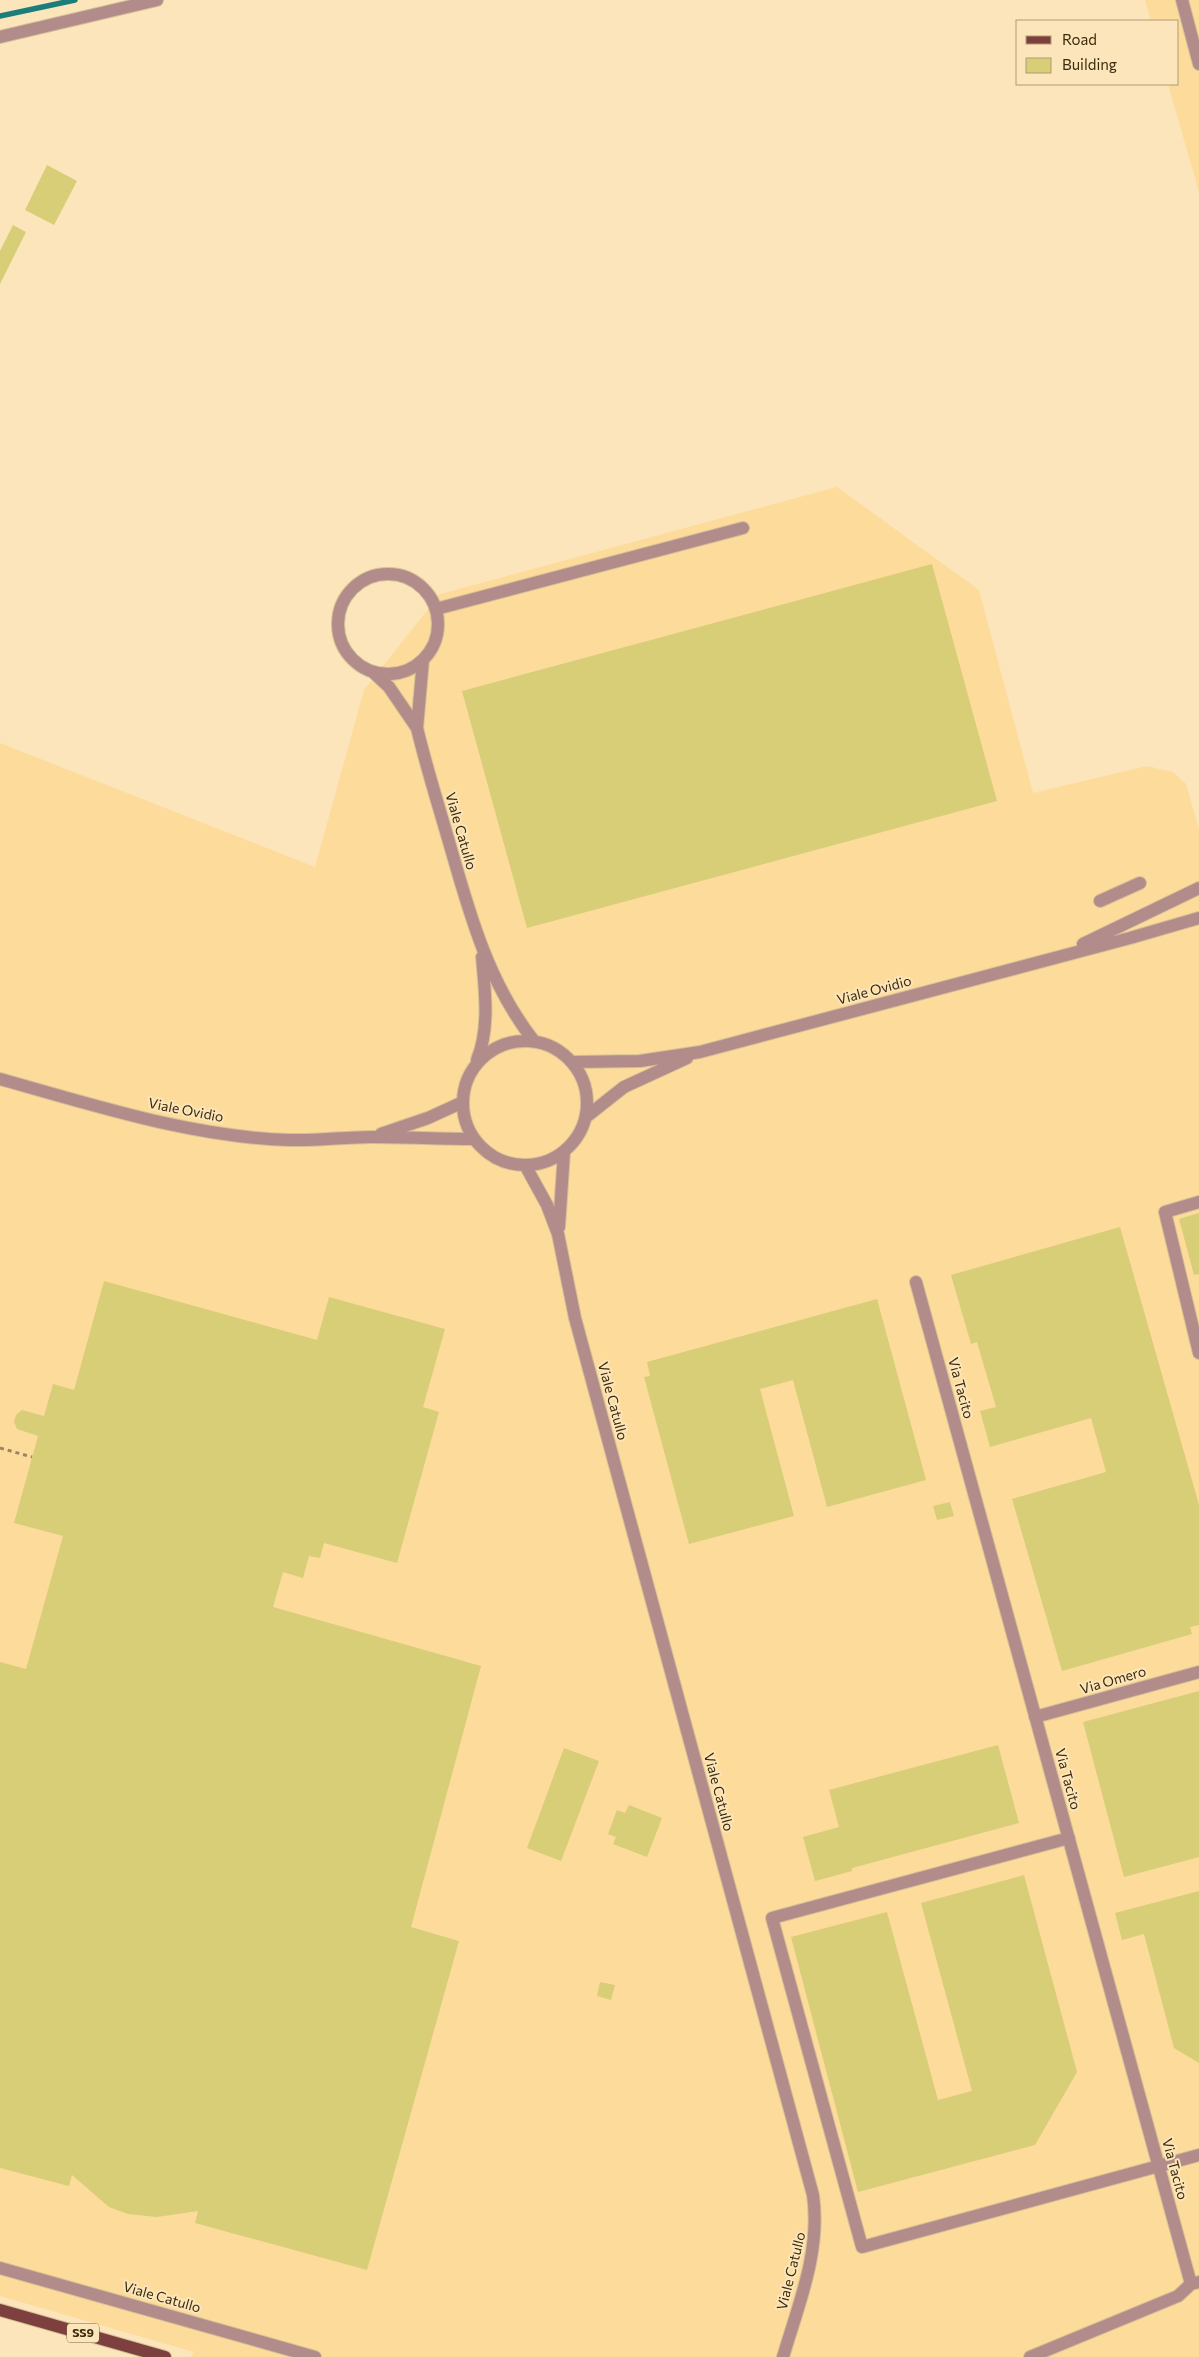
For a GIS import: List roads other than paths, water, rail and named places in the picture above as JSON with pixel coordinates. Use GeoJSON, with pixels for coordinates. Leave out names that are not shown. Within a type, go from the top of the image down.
{"type":"FeatureCollection","features":[{"type":"Feature","properties":{"kind":"main road","name":"SS9"},"geometry":{"type":"LineString","coordinates":[[0,2310],[165,2357]]}},
{"type":"Feature","properties":{"kind":"street"},"geometry":{"type":"LineString","coordinates":[[0,36],[157,0]]}},
{"type":"Feature","properties":{"kind":"street"},"geometry":{"type":"LineString","coordinates":[[1182,0],[1199,61]]}},
{"type":"Feature","properties":{"kind":"street"},"geometry":{"type":"LineString","coordinates":[[436,609],[743,528]]}},
{"type":"Feature","properties":{"kind":"street","name":"Viale Catullo"},"geometry":{"type":"LineString","coordinates":[[373,672],[386,674],[400,673],[412,668],[423,660],[430,651],[436,636],[438,620],[436,609],[422,587],[399,576],[374,576],[352,589],[339,611],[339,636],[351,658],[373,672],[389,687],[417,728],[465,898],[480,942],[499,988],[513,1015],[534,1041]]}},
{"type":"Feature","properties":{"kind":"street","name":"Viale Catullo"},"geometry":{"type":"LineString","coordinates":[[417,728],[423,660]]}},
{"type":"Feature","properties":{"kind":"street"},"geometry":{"type":"LineString","coordinates":[[1100,900],[1140,883]]}},
{"type":"Feature","properties":{"kind":"street","name":"Viale Ovidio"},"geometry":{"type":"LineString","coordinates":[[1056,957],[1199,888]]}},
{"type":"Feature","properties":{"kind":"street","name":"Viale Ovidio"},"geometry":{"type":"LineString","coordinates":[[573,1062],[640,1061],[700,1052],[1199,918]]}},
{"type":"Feature","properties":{"kind":"street","name":"Viale Catullo"},"geometry":{"type":"LineString","coordinates":[[476,1064],[484,1044],[485,996],[480,942]]}},
{"type":"Feature","properties":{"kind":"street"},"geometry":{"type":"LineString","coordinates":[[517,1041],[534,1041],[562,1052],[573,1062],[583,1079],[588,1098],[586,1117],[578,1137],[564,1152],[546,1162],[525,1166],[506,1162],[488,1153],[474,1139],[466,1122],[463,1102],[466,1082],[476,1064],[488,1053],[502,1045],[517,1041]]}},
{"type":"Feature","properties":{"kind":"street","name":"Viale Ovidio"},"geometry":{"type":"LineString","coordinates":[[586,1117],[624,1088],[700,1052]]}},
{"type":"Feature","properties":{"kind":"street","name":"Viale Ovidio"},"geometry":{"type":"LineString","coordinates":[[0,1079],[109,1110],[213,1131],[288,1140],[371,1137],[474,1139]]}},
{"type":"Feature","properties":{"kind":"street","name":"Viale Ovidio"},"geometry":{"type":"LineString","coordinates":[[371,1137],[428,1118],[463,1102]]}},
{"type":"Feature","properties":{"kind":"street","name":"Viale Catullo"},"geometry":{"type":"LineString","coordinates":[[558,1234],[564,1152]]}},
{"type":"Feature","properties":{"kind":"street","name":"Viale Catullo"},"geometry":{"type":"LineString","coordinates":[[525,1166],[548,1204],[558,1234],[575,1318],[813,2195],[816,2216],[814,2249],[783,2357]]}},
{"type":"Feature","properties":{"kind":"street"},"geometry":{"type":"LineString","coordinates":[[1199,1202],[1165,1212],[1199,1353]]}},
{"type":"Feature","properties":{"kind":"street","name":"Via Tacito"},"geometry":{"type":"LineString","coordinates":[[916,1282],[1159,2166],[1195,2283]]}},
{"type":"Feature","properties":{"kind":"street","name":"Via Omero"},"geometry":{"type":"LineString","coordinates":[[1036,1717],[1199,1672]]}},
{"type":"Feature","properties":{"kind":"street"},"geometry":{"type":"LineString","coordinates":[[1069,1838],[772,1918],[862,2247],[1199,2155]]}},
{"type":"Feature","properties":{"kind":"street","name":"Viale Catullo"},"geometry":{"type":"LineString","coordinates":[[0,2268],[315,2357]]}},
{"type":"Feature","properties":{"kind":"street"},"geometry":{"type":"LineString","coordinates":[[1030,2357],[1178,2296],[1195,2283]]}},
{"type":"Feature","properties":{"kind":"waterway"},"geometry":{"type":"LineString","coordinates":[[0,16],[75,0]]}}]}
